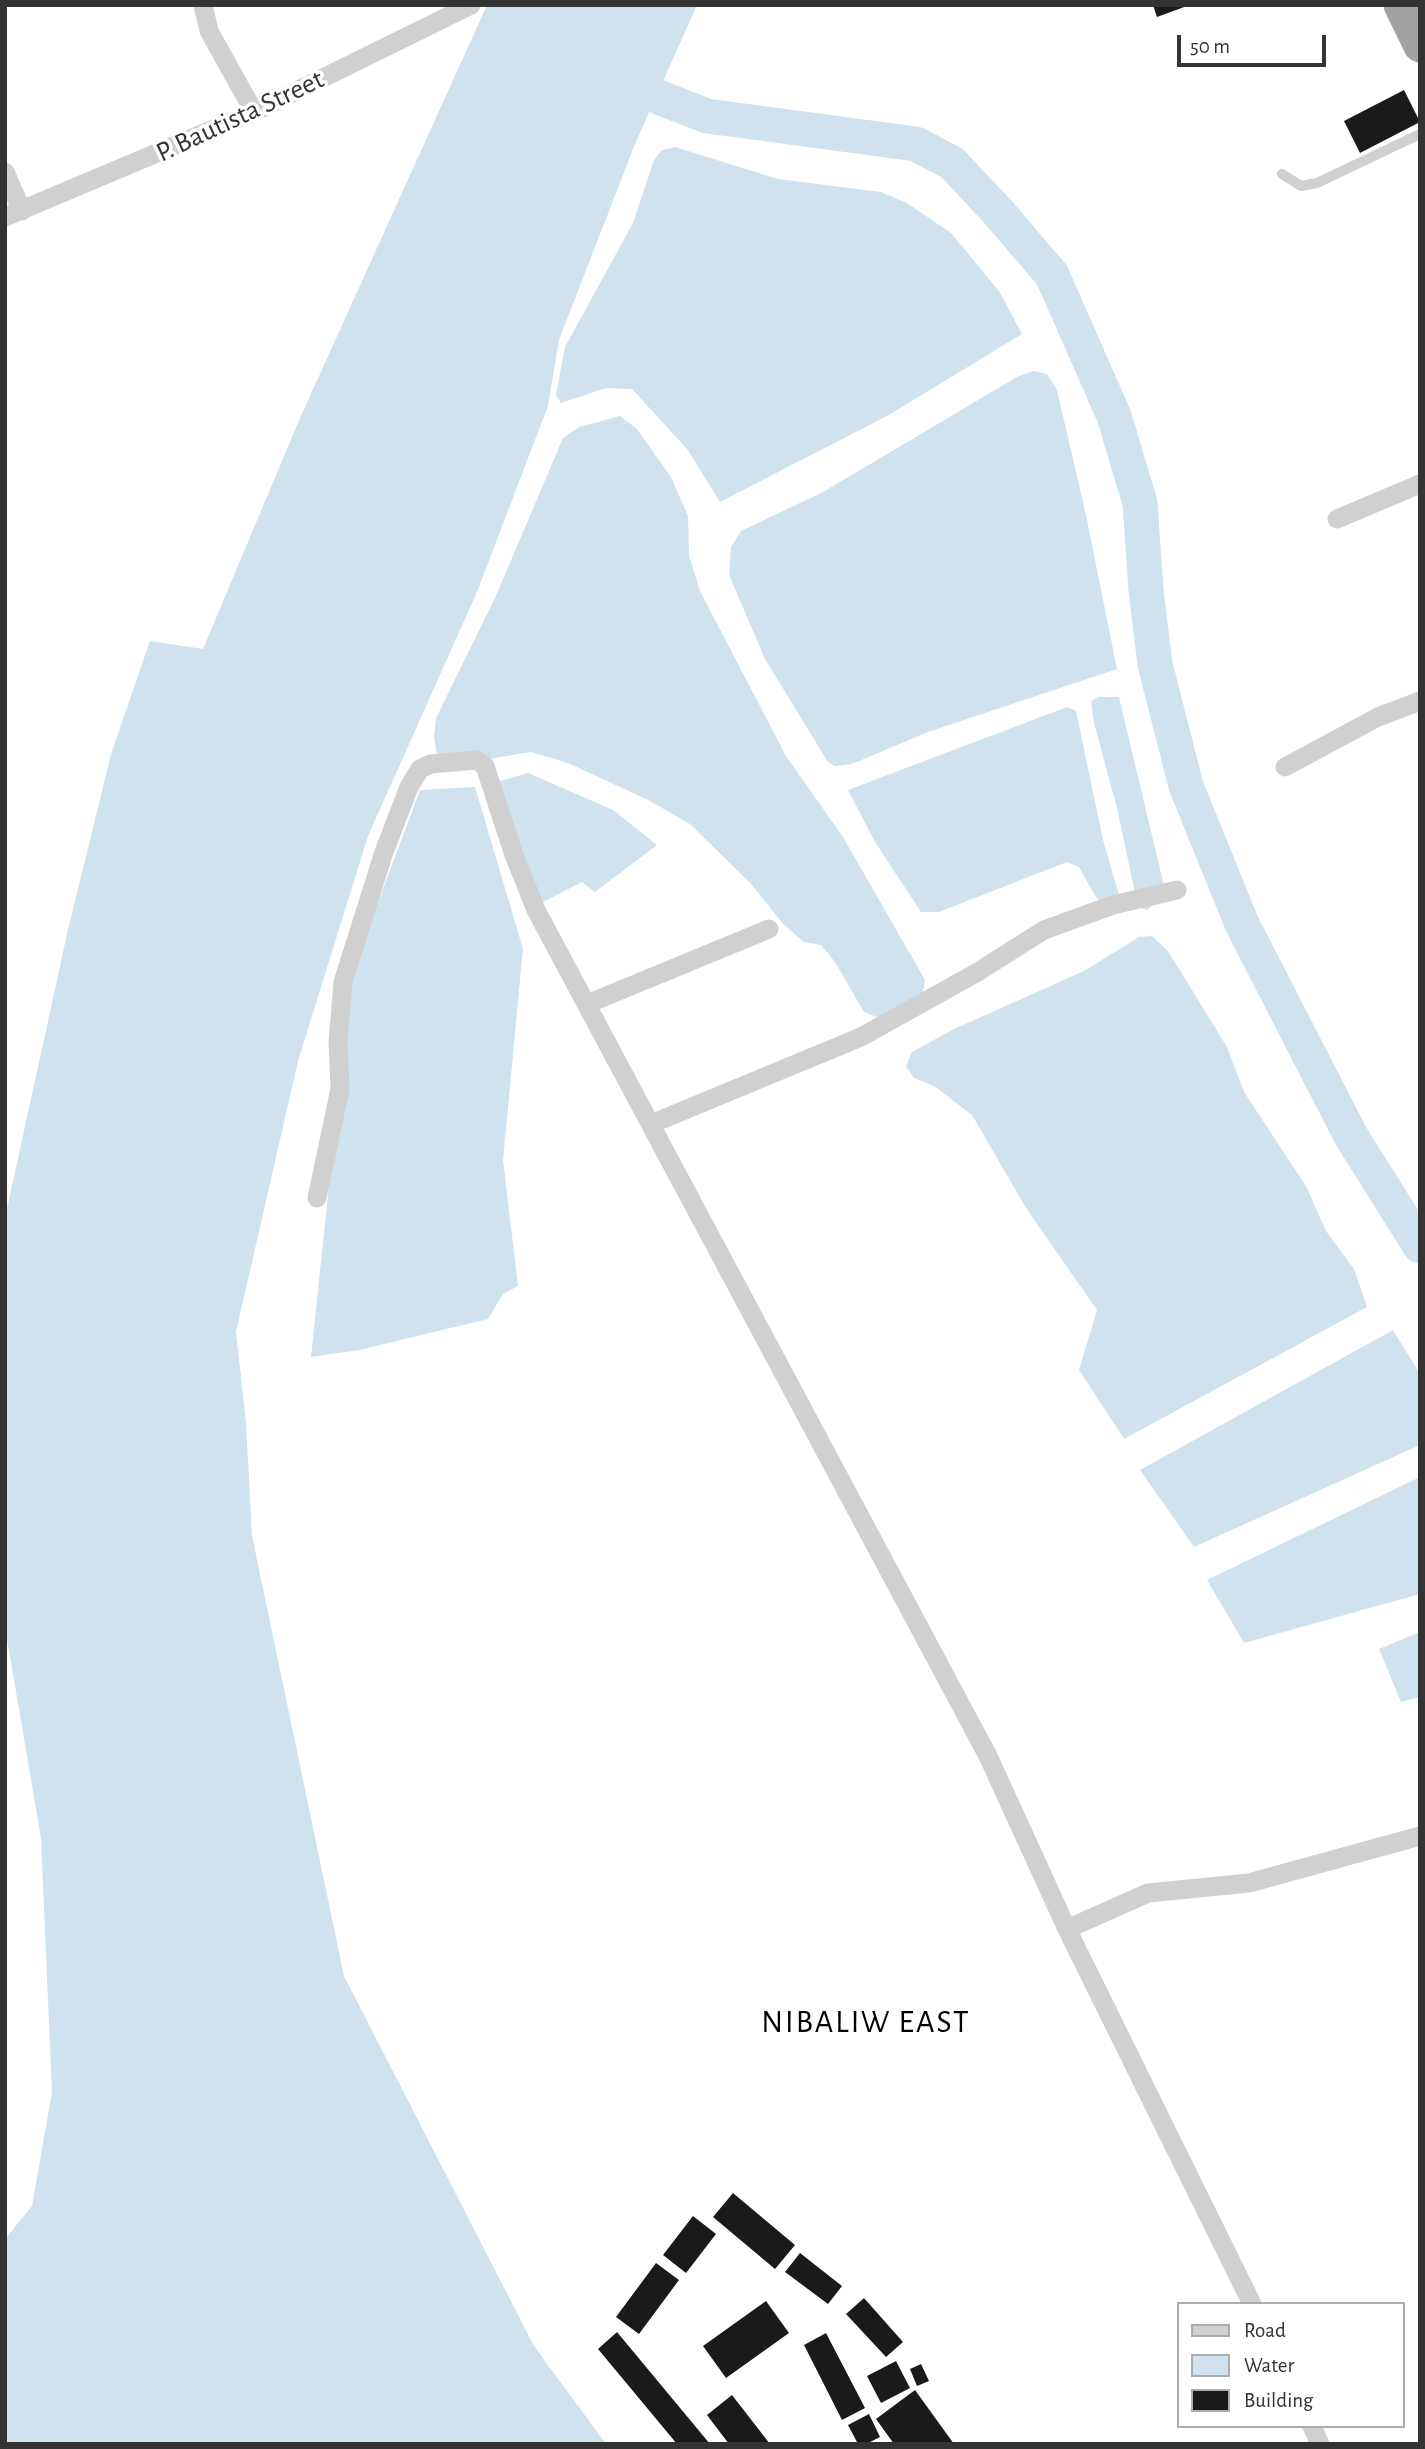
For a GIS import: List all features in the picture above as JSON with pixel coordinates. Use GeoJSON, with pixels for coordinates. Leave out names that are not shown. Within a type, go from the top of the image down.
{"type":"FeatureCollection","features":[{"type":"Feature","properties":{"kind":"highway"},"geometry":{"type":"LineString","coordinates":[[1400,5],[1420,46]]}},
{"type":"Feature","properties":{"kind":"street"},"geometry":{"type":"LineString","coordinates":[[203,5],[209,31],[254,112]]}},
{"type":"Feature","properties":{"kind":"street","name":"P. Bautista Street"},"geometry":{"type":"LineString","coordinates":[[13,214],[254,112],[471,5]]}},
{"type":"Feature","properties":{"kind":"street"},"geometry":{"type":"LineString","coordinates":[[5,172],[13,214]]}},
{"type":"Feature","properties":{"kind":"street"},"geometry":{"type":"LineString","coordinates":[[1337,519],[1420,484]]}},
{"type":"Feature","properties":{"kind":"street"},"geometry":{"type":"LineString","coordinates":[[1284,767],[1377,718],[1420,701]]}},
{"type":"Feature","properties":{"kind":"street"},"geometry":{"type":"LineString","coordinates":[[317,1198],[340,1089],[338,1042],[343,982],[384,852],[409,787],[420,769],[431,764],[474,760],[485,766],[514,855],[536,910],[988,1756],[1068,1929],[1251,2302]]}},
{"type":"Feature","properties":{"kind":"street"},"geometry":{"type":"LineString","coordinates":[[651,1124],[861,1037],[976,973],[1016,945],[1069,919],[1177,890]]}},
{"type":"Feature","properties":{"kind":"street"},"geometry":{"type":"LineString","coordinates":[[587,1004],[769,929]]}},
{"type":"Feature","properties":{"kind":"street"},"geometry":{"type":"LineString","coordinates":[[1068,1929],[1148,1893],[1249,1883],[1420,1836]]}},
{"type":"Feature","properties":{"kind":"street"},"geometry":{"type":"LineString","coordinates":[[1313,2428],[1320,2444]]}},
{"type":"Feature","properties":{"kind":"lane"},"geometry":{"type":"LineString","coordinates":[[1282,174],[1301,186],[1317,183],[1420,134]]}},
{"type":"Feature","properties":{"kind":"water"},"geometry":{"type":"Polygon","coordinates":[[[487,5],[697,5],[635,144],[559,340],[548,406],[477,592],[368,836],[298,1061],[236,1332],[246,1423],[252,1536],[344,1976],[534,2346],[606,2444],[5,2444],[5,2239],[32,2206],[52,2092],[41,1838],[5,1627],[5,1218],[67,934],[111,754],[150,641],[203,649],[300,418],[487,5]]]}},
{"type":"Feature","properties":{"kind":"water"},"geometry":{"type":"Polygon","coordinates":[[[675,147],[778,179],[881,192],[907,203],[951,233],[999,291],[1022,334],[887,416],[720,502],[687,449],[632,389],[606,388],[561,403],[556,395],[565,347],[633,223],[654,160],[662,150],[675,147]]]}},
{"type":"Feature","properties":{"kind":"water"},"geometry":{"type":"Polygon","coordinates":[[[1033,371],[1047,374],[1057,390],[1117,669],[928,732],[852,764],[835,766],[828,762],[765,659],[729,575],[731,547],[741,531],[823,492],[1017,377],[1033,371]]]}},
{"type":"Feature","properties":{"kind":"water"},"geometry":{"type":"Polygon","coordinates":[[[620,416],[637,429],[671,477],[688,516],[689,555],[700,591],[786,756],[843,837],[925,980],[922,997],[880,1018],[864,1012],[835,962],[821,945],[804,942],[783,924],[751,884],[690,824],[648,800],[568,763],[531,752],[439,767],[434,737],[436,718],[495,598],[563,438],[579,427],[620,416]]]}},
{"type":"Feature","properties":{"kind":"water"},"geometry":{"type":"Polygon","coordinates":[[[1099,697],[1119,697],[1165,890],[1147,910],[1138,907],[1117,808],[1094,723],[1091,701],[1099,697]]]}},
{"type":"Feature","properties":{"kind":"water"},"geometry":{"type":"Polygon","coordinates":[[[1067,707],[1076,711],[1103,840],[1119,895],[1099,902],[1079,867],[1067,862],[939,912],[921,912],[875,842],[848,790],[1067,707]]]}},
{"type":"Feature","properties":{"kind":"water"},"geometry":{"type":"Polygon","coordinates":[[[528,773],[613,810],[657,845],[595,892],[582,882],[537,905],[493,783],[528,773]]]}},
{"type":"Feature","properties":{"kind":"water"},"geometry":{"type":"Polygon","coordinates":[[[475,787],[523,949],[503,1160],[518,1286],[503,1294],[488,1319],[359,1350],[311,1357],[348,1004],[359,953],[420,790],[475,787]]]}},
{"type":"Feature","properties":{"kind":"water"},"geometry":{"type":"Polygon","coordinates":[[[1152,936],[1168,951],[1227,1047],[1244,1092],[1306,1186],[1326,1231],[1354,1269],[1367,1307],[1124,1439],[1079,1370],[1097,1310],[1026,1208],[972,1115],[934,1086],[914,1078],[906,1066],[912,1052],[954,1029],[1084,971],[1139,937],[1152,936]]]}},
{"type":"Feature","properties":{"kind":"water"},"geometry":{"type":"Polygon","coordinates":[[[1393,1330],[1420,1374],[1420,1445],[1194,1547],[1140,1470],[1393,1330]]]}},
{"type":"Feature","properties":{"kind":"water"},"geometry":{"type":"Polygon","coordinates":[[[1420,1477],[1420,1594],[1244,1643],[1207,1580],[1420,1477]]]}},
{"type":"Feature","properties":{"kind":"water"},"geometry":{"type":"Polygon","coordinates":[[[1420,1632],[1420,1697],[1401,1702],[1379,1649],[1420,1632]]]}},
{"type":"Feature","properties":{"kind":"building"},"geometry":{"type":"Polygon","coordinates":[[[1153,5],[1187,5],[1187,6],[1157,17],[1153,5]]]}},
{"type":"Feature","properties":{"kind":"building"},"geometry":{"type":"Polygon","coordinates":[[[1404,90],[1420,122],[1360,153],[1344,121],[1404,90]]]}},
{"type":"Feature","properties":{"kind":"building"},"geometry":{"type":"Polygon","coordinates":[[[733,2193],[795,2245],[775,2269],[713,2217],[733,2193]]]}},
{"type":"Feature","properties":{"kind":"building"},"geometry":{"type":"Polygon","coordinates":[[[693,2216],[716,2234],[686,2273],[663,2255],[693,2216]]]}},
{"type":"Feature","properties":{"kind":"building"},"geometry":{"type":"Polygon","coordinates":[[[800,2253],[842,2286],[828,2304],[785,2272],[800,2253]]]}},
{"type":"Feature","properties":{"kind":"building"},"geometry":{"type":"Polygon","coordinates":[[[656,2263],[679,2280],[639,2334],[616,2317],[656,2263]]]}},
{"type":"Feature","properties":{"kind":"building"},"geometry":{"type":"Polygon","coordinates":[[[864,2298],[903,2342],[886,2357],[846,2314],[864,2298]]]}},
{"type":"Feature","properties":{"kind":"building"},"geometry":{"type":"Polygon","coordinates":[[[766,2301],[789,2333],[726,2378],[703,2346],[766,2301]]]}},
{"type":"Feature","properties":{"kind":"building"},"geometry":{"type":"Polygon","coordinates":[[[617,2332],[710,2444],[677,2444],[598,2349],[617,2332]]]}},
{"type":"Feature","properties":{"kind":"building"},"geometry":{"type":"Polygon","coordinates":[[[826,2333],[865,2408],[842,2420],[804,2345],[826,2333]]]}},
{"type":"Feature","properties":{"kind":"building"},"geometry":{"type":"Polygon","coordinates":[[[896,2361],[910,2388],[881,2403],[867,2376],[896,2361]]]}},
{"type":"Feature","properties":{"kind":"building"},"geometry":{"type":"Polygon","coordinates":[[[921,2364],[929,2381],[917,2386],[910,2369],[921,2364]]]}},
{"type":"Feature","properties":{"kind":"building"},"geometry":{"type":"Polygon","coordinates":[[[915,2390],[954,2444],[894,2444],[876,2419],[915,2390]]]}},
{"type":"Feature","properties":{"kind":"building"},"geometry":{"type":"Polygon","coordinates":[[[732,2395],[770,2444],[729,2444],[707,2415],[732,2395]]]}},
{"type":"Feature","properties":{"kind":"building"},"geometry":{"type":"Polygon","coordinates":[[[869,2414],[880,2437],[866,2444],[858,2444],[848,2425],[869,2414]]]}},
{"type":"Feature","properties":{"kind":"waterway"},"geometry":{"type":"LineString","coordinates":[[635,88],[707,116],[916,144],[952,163],[1052,275],[1114,416],[1140,503],[1155,664],[1186,786],[1242,924],[1351,1136],[1420,1246]]}},
{"type":"Feature","properties":{"kind":"district","name":"NIBALIW EAST"},"geometry":{"type":"Point","coordinates":[866,2022]}}]}
